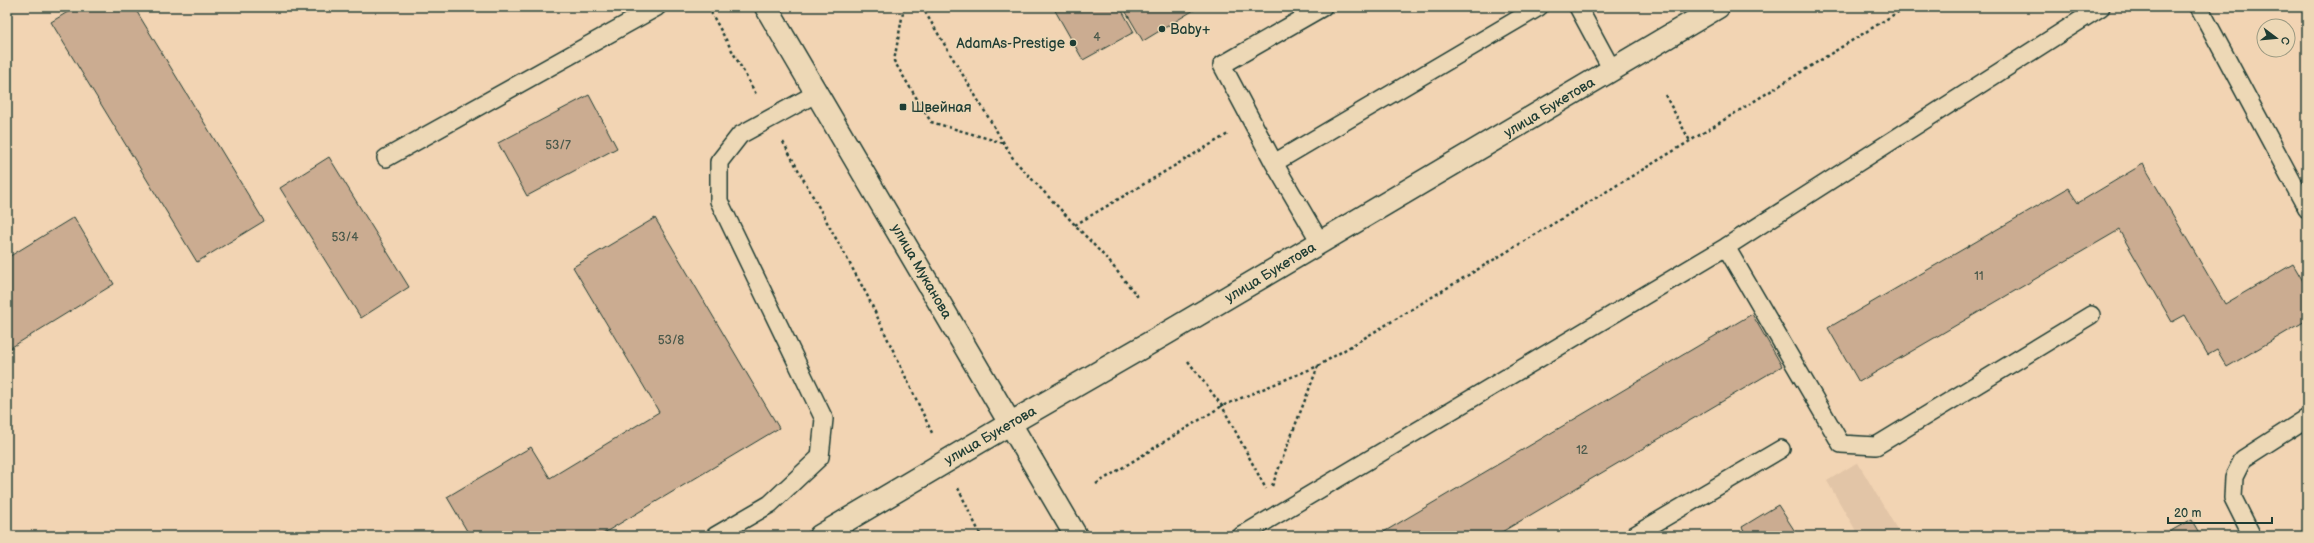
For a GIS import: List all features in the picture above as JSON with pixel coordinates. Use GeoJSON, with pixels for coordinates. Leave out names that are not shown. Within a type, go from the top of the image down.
{"type":"FeatureCollection","features":[{"type":"Feature","properties":{"kind":"street","name":"улица Муканова"},"geometry":{"type":"LineString","coordinates":[[766,7],[1076,536]]}},
{"type":"Feature","properties":{"kind":"street","name":"улица Букетова"},"geometry":{"type":"LineString","coordinates":[[820,536],[1718,7]]}},
{"type":"Feature","properties":{"kind":"lane"},"geometry":{"type":"LineString","coordinates":[[386,158],[657,7]]}},
{"type":"Feature","properties":{"kind":"lane"},"geometry":{"type":"LineString","coordinates":[[1320,242],[1274,163],[1222,65],[1305,12],[1323,7]]}},
{"type":"Feature","properties":{"kind":"lane"},"geometry":{"type":"LineString","coordinates":[[1274,163],[1539,7]]}},
{"type":"Feature","properties":{"kind":"lane"},"geometry":{"type":"LineString","coordinates":[[1578,7],[1612,70]]}},
{"type":"Feature","properties":{"kind":"lane"},"geometry":{"type":"LineString","coordinates":[[1241,536],[1726,247],[2101,7]]}},
{"type":"Feature","properties":{"kind":"lane"},"geometry":{"type":"LineString","coordinates":[[2200,7],[2307,209]]}},
{"type":"Feature","properties":{"kind":"lane"},"geometry":{"type":"LineString","coordinates":[[715,536],[770,504],[820,457],[824,419],[719,201],[719,162],[740,135],[817,93]]}},
{"type":"Feature","properties":{"kind":"lane"},"geometry":{"type":"LineString","coordinates":[[1726,247],[1841,444],[1876,446],[2091,315]]}},
{"type":"Feature","properties":{"kind":"lane"},"geometry":{"type":"LineString","coordinates":[[2252,536],[2234,498],[2234,477],[2244,459],[2307,418]]}},
{"type":"Feature","properties":{"kind":"lane"},"geometry":{"type":"LineString","coordinates":[[1633,536],[1781,449]]}},
{"type":"Feature","properties":{"kind":"path"},"geometry":{"type":"LineString","coordinates":[[708,7],[761,103]]}},
{"type":"Feature","properties":{"kind":"path"},"geometry":{"type":"LineString","coordinates":[[904,7],[894,61],[931,122],[1004,144]]}},
{"type":"Feature","properties":{"kind":"path"},"geometry":{"type":"LineString","coordinates":[[922,7],[1014,160],[1108,260],[1138,297]]}},
{"type":"Feature","properties":{"kind":"path"},"geometry":{"type":"LineString","coordinates":[[1096,484],[1222,406],[1318,366],[1690,141],[1906,7]]}},
{"type":"Feature","properties":{"kind":"path"},"geometry":{"type":"LineString","coordinates":[[1664,95],[1690,141]]}},
{"type":"Feature","properties":{"kind":"path"},"geometry":{"type":"LineString","coordinates":[[1075,225],[1251,120]]}},
{"type":"Feature","properties":{"kind":"path"},"geometry":{"type":"LineString","coordinates":[[780,137],[867,295],[981,536]]}},
{"type":"Feature","properties":{"kind":"path"},"geometry":{"type":"LineString","coordinates":[[1188,361],[1222,406],[1269,493],[1318,366]]}},
{"type":"Feature","properties":{"kind":"shaded area"},"geometry":{"type":"Polygon","coordinates":[[[1858,462],[1901,536],[1859,536],[1827,481],[1858,462]]]}},
{"type":"Feature","properties":{"kind":"building"},"geometry":{"type":"Polygon","coordinates":[[[76,7],[134,7],[264,221],[197,262],[51,22],[76,7]]]}},
{"type":"Feature","properties":{"kind":"building"},"geometry":{"type":"Polygon","coordinates":[[[1053,7],[1120,7],[1134,32],[1083,60],[1053,7]]]}},
{"type":"Feature","properties":{"kind":"building"},"geometry":{"type":"Polygon","coordinates":[[[1123,7],[1199,7],[1143,41],[1123,7]]]}},
{"type":"Feature","properties":{"kind":"building"},"geometry":{"type":"Polygon","coordinates":[[[589,95],[617,148],[527,196],[498,143],[589,95]]]}},
{"type":"Feature","properties":{"kind":"building"},"geometry":{"type":"Polygon","coordinates":[[[329,157],[409,287],[361,318],[280,188],[329,157]]]}},
{"type":"Feature","properties":{"kind":"building"},"geometry":{"type":"Polygon","coordinates":[[[2143,164],[2225,304],[2293,264],[2307,288],[2307,320],[2227,367],[2217,350],[2208,355],[2185,315],[2172,322],[2119,230],[1859,382],[1828,328],[2068,188],[2078,203],[2143,164]]]}},
{"type":"Feature","properties":{"kind":"building"},"geometry":{"type":"Polygon","coordinates":[[[74,217],[114,284],[7,350],[7,258],[74,217]]]}},
{"type":"Feature","properties":{"kind":"building"},"geometry":{"type":"Polygon","coordinates":[[[655,218],[779,428],[599,536],[470,536],[447,497],[531,447],[550,478],[659,412],[573,267],[655,218]]]}},
{"type":"Feature","properties":{"kind":"building"},"geometry":{"type":"Polygon","coordinates":[[[1752,314],[1782,366],[1495,536],[1384,536],[1382,533],[1752,314]]]}},
{"type":"Feature","properties":{"kind":"building"},"geometry":{"type":"Polygon","coordinates":[[[1778,505],[1798,536],[1747,536],[1742,527],[1778,505]]]}},
{"type":"Feature","properties":{"kind":"building"},"geometry":{"type":"Polygon","coordinates":[[[2192,519],[2202,536],[2162,536],[2192,519]]]}},
{"type":"Feature","properties":{"kind":"place","name":"Baby+"},"geometry":{"type":"Point","coordinates":[1162,29]}},
{"type":"Feature","properties":{"kind":"place","name":"AdamAs-Prestige"},"geometry":{"type":"Point","coordinates":[1073,43]}},
{"type":"Feature","properties":{"kind":"place","name":"Швейная"},"geometry":{"type":"Point","coordinates":[903,107]}}]}
